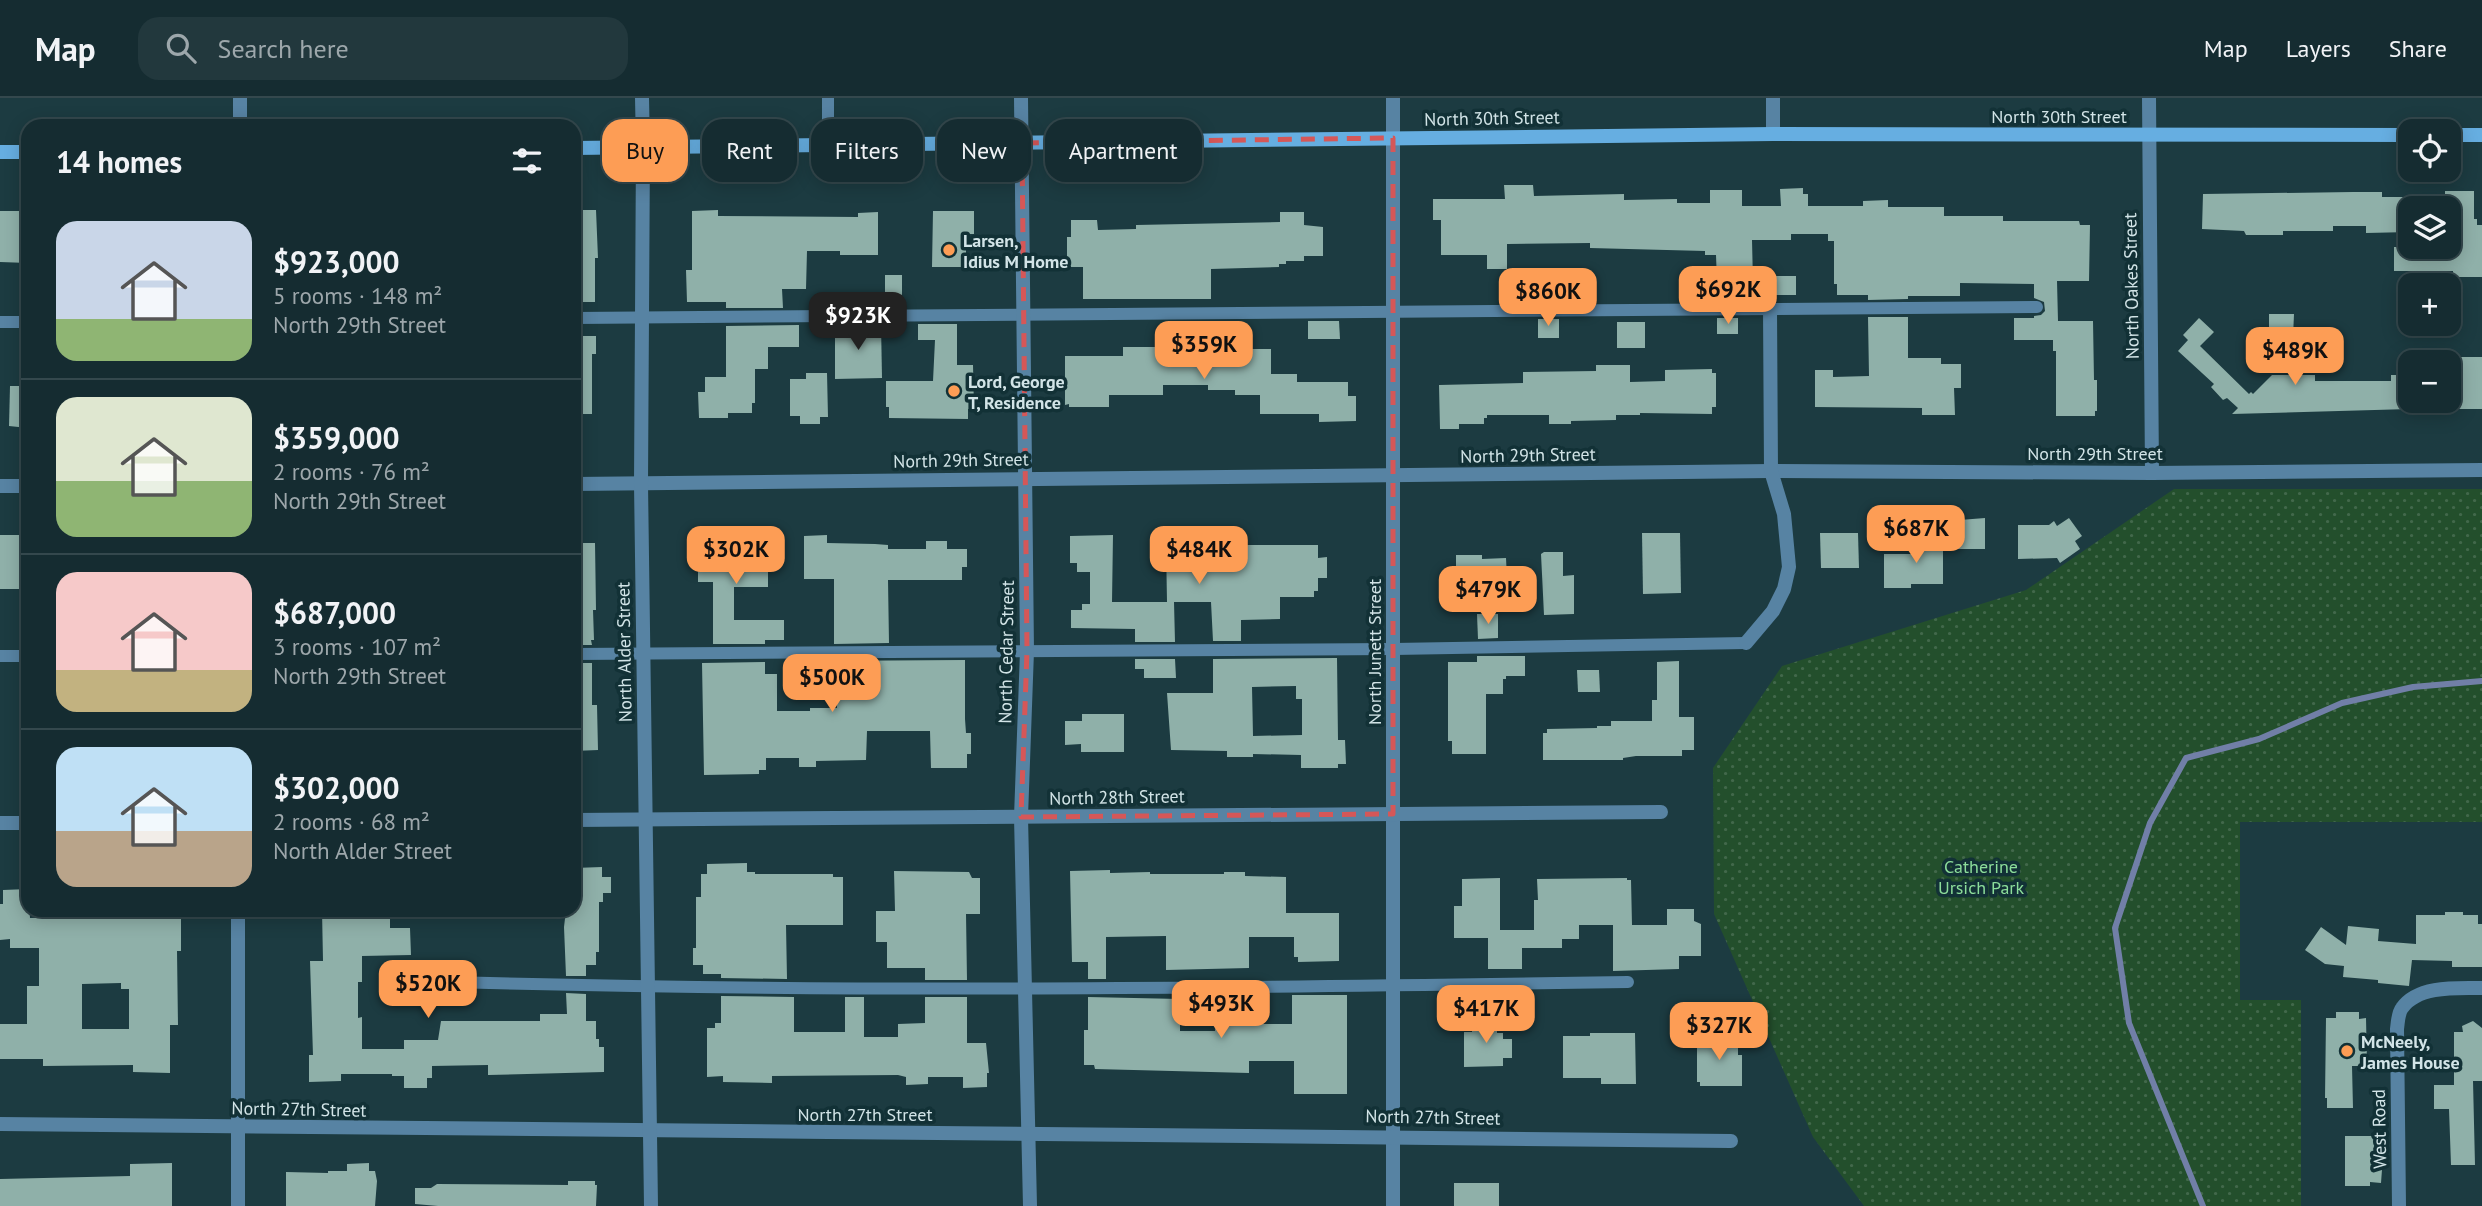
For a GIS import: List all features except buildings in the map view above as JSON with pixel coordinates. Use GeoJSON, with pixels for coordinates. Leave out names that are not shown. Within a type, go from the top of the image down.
{"type":"FeatureCollection","features":[{"type":"Feature","properties":{"kind":"main road","name":"North 30th Street"},"geometry":{"type":"LineString","coordinates":[[1031,143],[1773,134],[2398,135]]}},
{"type":"Feature","properties":{"kind":"main road"},"geometry":{"type":"LineString","coordinates":[[2461,135],[2482,135]]}},
{"type":"Feature","properties":{"kind":"main road","name":"North 30th Street"},"geometry":{"type":"LineString","coordinates":[[688,147],[811,145]]}},
{"type":"Feature","properties":{"kind":"main road","name":"North 30th Street"},"geometry":{"type":"LineString","coordinates":[[581,148],[602,148]]}},
{"type":"Feature","properties":{"kind":"main road"},"geometry":{"type":"LineString","coordinates":[[0,152],[21,152]]}},
{"type":"Feature","properties":{"kind":"street"},"geometry":{"type":"LineString","coordinates":[[240,98],[240,119]]}},
{"type":"Feature","properties":{"kind":"street","name":"North Alder Street"},"geometry":{"type":"LineString","coordinates":[[642,98],[642,119]]}},
{"type":"Feature","properties":{"kind":"street","name":"North Cedar Street"},"geometry":{"type":"LineString","coordinates":[[1021,98],[1021,119]]}},
{"type":"Feature","properties":{"kind":"street","name":"North Junett Street"},"geometry":{"type":"LineString","coordinates":[[1393,98],[1393,1206]]}},
{"type":"Feature","properties":{"kind":"street"},"geometry":{"type":"LineString","coordinates":[[1773,98],[1773,134]]}},
{"type":"Feature","properties":{"kind":"street","name":"North Oakes Street"},"geometry":{"type":"LineString","coordinates":[[2149,98],[2152,473]]}},
{"type":"Feature","properties":{"kind":"street","name":"North Alder Street"},"geometry":{"type":"LineString","coordinates":[[643,182],[641,484],[651,1206]]}},
{"type":"Feature","properties":{"kind":"street","name":"North Cedar Street"},"geometry":{"type":"LineString","coordinates":[[1022,182],[1027,651],[1021,817],[1030,1206]]}},
{"type":"Feature","properties":{"kind":"street"},"geometry":{"type":"LineString","coordinates":[[1746,643],[1773,611],[1784,589],[1789,567],[1784,514],[1771,471],[1770,309]]}},
{"type":"Feature","properties":{"kind":"street","name":"North 29th Street"},"geometry":{"type":"LineString","coordinates":[[581,484],[1771,471],[2152,473],[2482,470]]}},
{"type":"Feature","properties":{"kind":"street"},"geometry":{"type":"LineString","coordinates":[[0,486],[21,486]]}},
{"type":"Feature","properties":{"kind":"street","name":"North 28th Street"},"geometry":{"type":"LineString","coordinates":[[581,820],[1661,812]]}},
{"type":"Feature","properties":{"kind":"street"},"geometry":{"type":"LineString","coordinates":[[0,823],[21,822]]}},
{"type":"Feature","properties":{"kind":"street"},"geometry":{"type":"LineString","coordinates":[[238,917],[238,1206]]}},
{"type":"Feature","properties":{"kind":"street","name":"West Road"},"geometry":{"type":"LineString","coordinates":[[2399,1206],[2397,1029],[2400,1010],[2409,1000],[2432,991],[2482,988]]}},
{"type":"Feature","properties":{"kind":"street","name":"North 27th Street"},"geometry":{"type":"LineString","coordinates":[[0,1124],[650,1132],[1393,1135],[1731,1141]]}},
{"type":"Feature","properties":{"kind":"lane"},"geometry":{"type":"LineString","coordinates":[[828,98],[828,119]]}},
{"type":"Feature","properties":{"kind":"lane"},"geometry":{"type":"LineString","coordinates":[[581,318],[2037,307]]}},
{"type":"Feature","properties":{"kind":"lane"},"geometry":{"type":"LineString","coordinates":[[0,323],[21,322]]}},
{"type":"Feature","properties":{"kind":"lane"},"geometry":{"type":"LineString","coordinates":[[581,654],[1394,649],[1746,643]]}},
{"type":"Feature","properties":{"kind":"lane"},"geometry":{"type":"LineString","coordinates":[[0,656],[21,656]]}},
{"type":"Feature","properties":{"kind":"lane"},"geometry":{"type":"LineString","coordinates":[[450,982],[649,987],[1024,988],[1628,982]]}},
{"type":"Feature","properties":{"kind":"highlighted area"},"geometry":{"type":"Polygon","coordinates":[[[1393,138],[1393,814],[1021,817],[1027,651],[1022,143],[1393,138]]]}},
{"type":"Feature","properties":{"kind":"green space","name":"Catherine Ursich Park"},"geometry":{"type":"Polygon","coordinates":[[[2174,489],[2482,489],[2482,822],[2240,822],[2240,1000],[2301,1000],[2301,1206],[1864,1206],[1813,1137],[1714,914],[1713,768],[1782,666],[2026,590],[2174,489]]]}},
{"type":"Feature","properties":{"kind":"waterway"},"geometry":{"type":"LineString","coordinates":[[2203,1206],[2129,1023],[2115,928],[2150,823],[2186,758],[2259,739],[2342,703],[2413,687],[2482,681]]}},
{"type":"Feature","properties":{"kind":"place","name":"Larsen, Idius M Home"},"geometry":{"type":"Point","coordinates":[949,250]}},
{"type":"Feature","properties":{"kind":"place","name":"Lord, George T, Residence"},"geometry":{"type":"Point","coordinates":[954,391]}},
{"type":"Feature","properties":{"kind":"place","name":"McNeely, James House"},"geometry":{"type":"Point","coordinates":[2347,1051]}}]}
